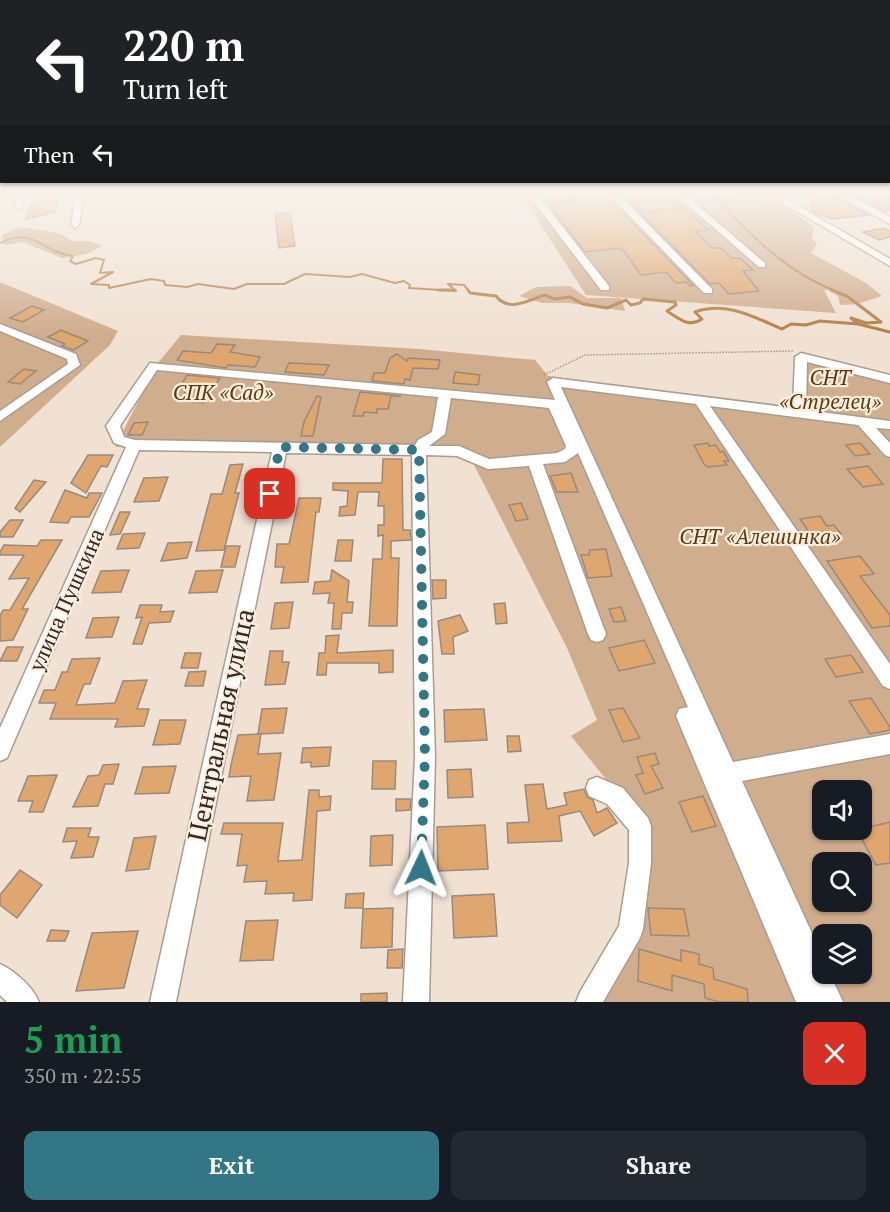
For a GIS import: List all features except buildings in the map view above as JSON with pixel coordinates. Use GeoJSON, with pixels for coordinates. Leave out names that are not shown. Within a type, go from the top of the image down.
{"type":"FeatureCollection","features":[{"type":"Feature","properties":{"kind":"street"},"geometry":{"type":"LineString","coordinates":[[567,240],[605,288]]}},
{"type":"Feature","properties":{"kind":"street"},"geometry":{"type":"LineString","coordinates":[[658,240],[708,291]]}},
{"type":"Feature","properties":{"kind":"street"},"geometry":{"type":"LineString","coordinates":[[733,240],[762,265]]}},
{"type":"Feature","properties":{"kind":"street"},"geometry":{"type":"LineString","coordinates":[[849,240],[890,263]]}},
{"type":"Feature","properties":{"kind":"street"},"geometry":{"type":"LineString","coordinates":[[0,327],[72,357],[74,365],[0,417]]}},
{"type":"Feature","properties":{"kind":"street"},"geometry":{"type":"LineString","coordinates":[[0,341],[12,332]]}},
{"type":"Feature","properties":{"kind":"street"},"geometry":{"type":"LineString","coordinates":[[799,413],[801,357],[890,379]]}},
{"type":"Feature","properties":{"kind":"street"},"geometry":{"type":"LineString","coordinates":[[544,375],[573,446],[571,453],[560,458],[488,464],[459,451],[134,446],[119,440],[113,426],[154,366],[554,404]]}},
{"type":"Feature","properties":{"kind":"street"},"geometry":{"type":"LineString","coordinates":[[830,1002],[553,382],[890,425]]}},
{"type":"Feature","properties":{"kind":"street"},"geometry":{"type":"LineString","coordinates":[[416,1002],[425,756],[419,450],[423,442],[438,434],[445,394]]}},
{"type":"Feature","properties":{"kind":"street"},"geometry":{"type":"LineString","coordinates":[[700,400],[890,680]]}},
{"type":"Feature","properties":{"kind":"street"},"geometry":{"type":"LineString","coordinates":[[862,421],[890,452]]}},
{"type":"Feature","properties":{"kind":"street","name":"улица Пушкина"},"geometry":{"type":"LineString","coordinates":[[0,751],[134,446]]}},
{"type":"Feature","properties":{"kind":"street","name":"Центральная улица"},"geometry":{"type":"LineString","coordinates":[[163,1002],[280,447]]}},
{"type":"Feature","properties":{"kind":"street"},"geometry":{"type":"LineString","coordinates":[[534,460],[597,634]]}},
{"type":"Feature","properties":{"kind":"street"},"geometry":{"type":"LineString","coordinates":[[686,716],[809,1002]]}},
{"type":"Feature","properties":{"kind":"street"},"geometry":{"type":"LineString","coordinates":[[728,773],[890,744]]}},
{"type":"Feature","properties":{"kind":"street"},"geometry":{"type":"LineString","coordinates":[[590,1002],[631,929],[640,862],[640,826],[615,796],[597,788]]}},
{"type":"Feature","properties":{"kind":"street"},"geometry":{"type":"LineString","coordinates":[[0,977],[26,1002]]}},
{"type":"Feature","properties":{"kind":"path"},"geometry":{"type":"LineString","coordinates":[[544,375],[585,355],[801,351]]}},
{"type":"Feature","properties":{"kind":"green space"},"geometry":{"type":"Polygon","coordinates":[[[3,240],[71,240],[90,241],[102,246],[87,254],[62,258],[23,242],[4,245],[3,240]]]}},
{"type":"Feature","properties":{"kind":"green space"},"geometry":{"type":"Polygon","coordinates":[[[550,240],[813,240],[817,244],[811,253],[866,283],[882,296],[857,304],[840,305],[838,296],[831,290],[824,290],[836,313],[586,295],[550,240]]]}},
{"type":"Feature","properties":{"kind":"green space"},"geometry":{"type":"Polygon","coordinates":[[[0,282],[118,331],[110,345],[0,447],[0,282]]]}},
{"type":"Feature","properties":{"kind":"green space"},"geometry":{"type":"Polygon","coordinates":[[[570,286],[587,298],[621,298],[625,311],[569,303],[542,303],[519,296],[536,287],[570,286]]]}},
{"type":"Feature","properties":{"kind":"green space"},"geometry":{"type":"Polygon","coordinates":[[[181,335],[419,349],[535,360],[548,376],[803,411],[804,360],[890,381],[890,1002],[602,1002],[652,836],[571,736],[597,720],[567,648],[466,449],[115,447],[157,364],[181,335]]]}},
{"type":"Feature","properties":{"kind":"waterway"},"geometry":{"type":"LineString","coordinates":[[0,243],[10,240]]}},
{"type":"Feature","properties":{"kind":"waterway"},"geometry":{"type":"LineString","coordinates":[[32,240],[63,254],[73,256],[70,261],[76,264],[96,258],[104,260],[100,273],[113,272],[91,284],[109,285],[109,288],[151,279],[164,281],[165,285],[187,287],[198,284],[234,289],[247,284],[284,284],[305,274],[350,277],[362,274],[395,283],[404,281],[410,285],[409,288],[440,290]]}},
{"type":"Feature","properties":{"kind":"waterway"},"geometry":{"type":"LineString","coordinates":[[757,240],[799,273],[835,291]]}},
{"type":"Feature","properties":{"kind":"waterway"},"geometry":{"type":"LineString","coordinates":[[455,290],[448,284],[464,285],[469,291]]}},
{"type":"Feature","properties":{"kind":"waterway"},"geometry":{"type":"LineString","coordinates":[[440,290],[455,290]]}},
{"type":"Feature","properties":{"kind":"waterway"},"geometry":{"type":"LineString","coordinates":[[440,290],[455,290]]}},
{"type":"Feature","properties":{"kind":"waterway"},"geometry":{"type":"LineString","coordinates":[[468,290],[470,293],[496,296],[507,304],[519,304],[545,295],[554,299],[570,297],[583,304],[607,308],[626,300],[631,305],[640,303],[643,299],[675,302],[676,305],[667,311],[688,323],[702,319],[695,312],[718,308],[740,312],[782,329],[791,324],[806,325],[820,321],[858,324],[890,332]]}},
{"type":"Feature","properties":{"kind":"waterway"},"geometry":{"type":"LineString","coordinates":[[831,290],[847,296],[881,322],[866,323],[851,318],[857,323]]}},
{"type":"Feature","properties":{"kind":"route"},"geometry":{"type":"LineString","coordinates":[[270,494],[280,447],[419,450],[425,756],[421,868]]}},
{"type":"Feature","properties":{"kind":"park label","name":"СНТ «Стрелец»"},"geometry":{"type":"Point","coordinates":[830,390]}},
{"type":"Feature","properties":{"kind":"park label","name":"СПК «Сад»"},"geometry":{"type":"Point","coordinates":[223,393]}},
{"type":"Feature","properties":{"kind":"park label","name":"СНТ «Алешинка»"},"geometry":{"type":"Point","coordinates":[760,537]}}]}
